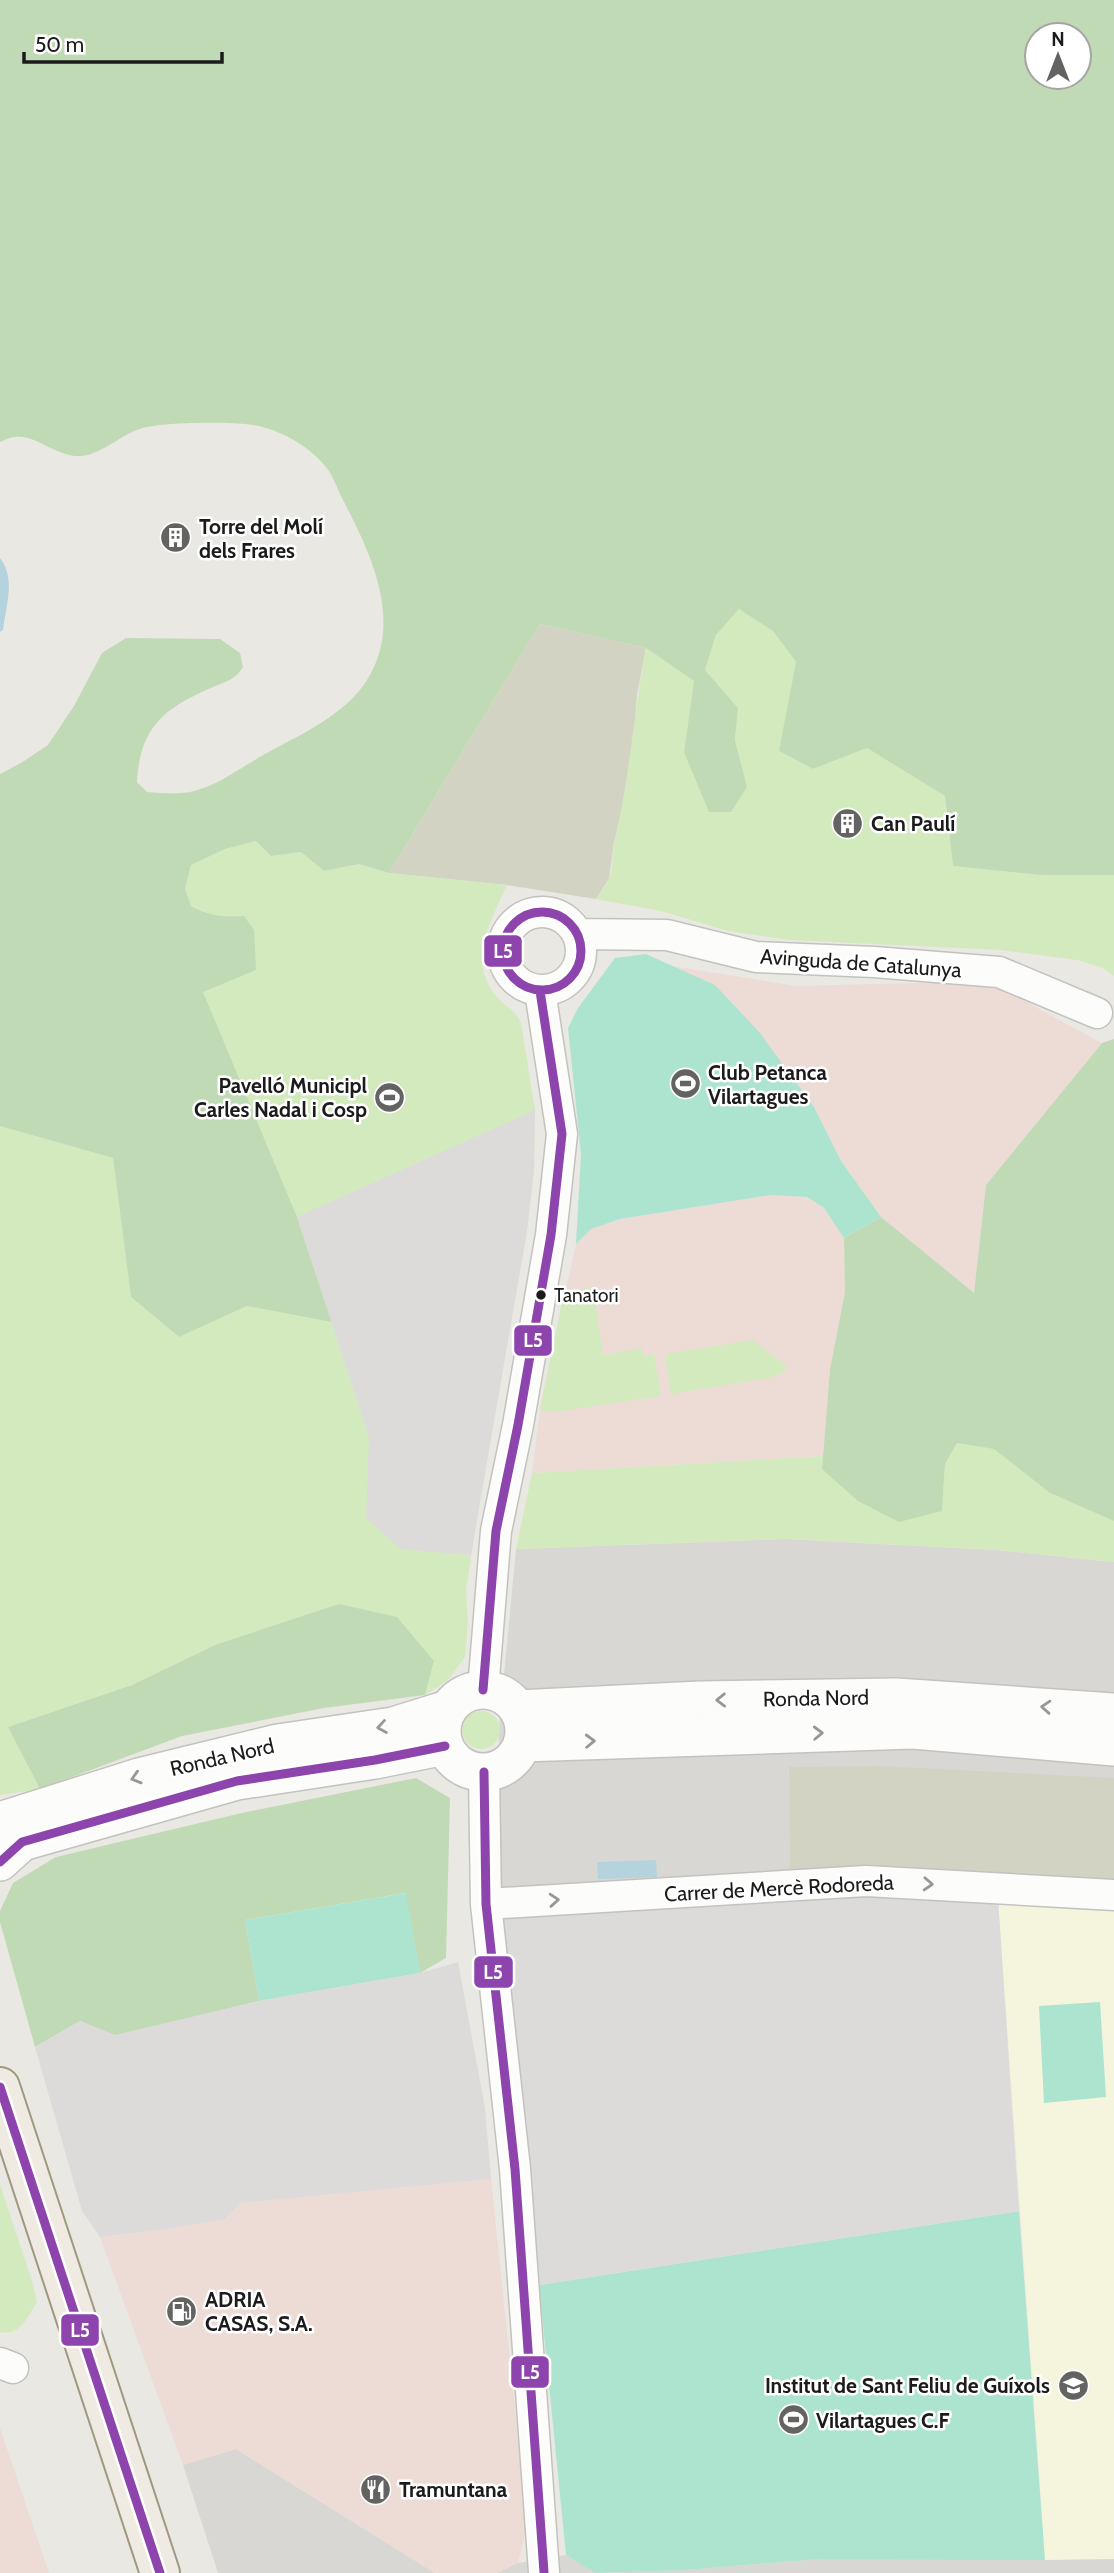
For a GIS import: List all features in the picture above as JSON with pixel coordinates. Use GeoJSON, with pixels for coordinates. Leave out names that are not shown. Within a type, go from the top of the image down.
{"type":"FeatureCollection","features":[{"type":"Feature","properties":{"kind":"main road"},"geometry":{"type":"LineString","coordinates":[[0,2087],[160,2573]]}},
{"type":"Feature","properties":{"kind":"street"},"geometry":{"type":"LineString","coordinates":[[547,912],[565,919],[578,934],[582,950],[579,966],[570,979],[556,988],[540,990],[520,984],[505,967],[502,946],[511,926],[527,914],[547,912]]}},
{"type":"Feature","properties":{"kind":"street","name":"Avinguda de Catalunya"},"geometry":{"type":"LineString","coordinates":[[578,934],[667,934],[756,957],[874,962],[999,972],[1097,1013]]}},
{"type":"Feature","properties":{"kind":"street"},"geometry":{"type":"LineString","coordinates":[[448,1709],[442,1733],[445,1746],[460,1765],[484,1772],[496,1770],[517,1755],[520,1726],[509,1699],[496,1692],[483,1690],[496,1531],[518,1425],[549,1247],[562,1134],[540,990]]}},
{"type":"Feature","properties":{"kind":"street","name":"Ronda Nord"},"geometry":{"type":"LineString","coordinates":[[0,1821],[139,1777],[278,1743],[393,1726],[448,1709],[457,1699],[469,1692],[483,1690]]}},
{"type":"Feature","properties":{"kind":"street","name":"Ronda Nord"},"geometry":{"type":"LineString","coordinates":[[520,1726],[700,1700],[895,1697],[1114,1712]]}},
{"type":"Feature","properties":{"kind":"street","name":"Ronda Nord"},"geometry":{"type":"LineString","coordinates":[[520,1726],[913,1730],[1114,1747]]}},
{"type":"Feature","properties":{"kind":"street","name":"Ronda Nord"},"geometry":{"type":"LineString","coordinates":[[0,1862],[22,1842],[237,1781],[375,1760],[445,1746]]}},
{"type":"Feature","properties":{"kind":"street"},"geometry":{"type":"LineString","coordinates":[[484,1772],[486,1905],[515,2169],[542,2573],[557,2573]]}},
{"type":"Feature","properties":{"kind":"street","name":"Carrer de Mercè Rodoreda"},"geometry":{"type":"LineString","coordinates":[[486,1905],[866,1881],[1114,1895]]}},
{"type":"Feature","properties":{"kind":"shaded area"},"geometry":{"type":"Polygon","coordinates":[[[0,0],[1114,0],[1114,875],[1041,875],[953,866],[945,796],[867,748],[813,769],[779,751],[796,662],[773,631],[739,609],[716,635],[705,670],[738,708],[735,740],[747,787],[731,812],[709,812],[684,752],[694,681],[646,648],[540,624],[389,873],[359,864],[324,871],[301,852],[271,856],[256,841],[225,849],[191,865],[185,889],[191,906],[216,915],[244,916],[254,930],[256,970],[203,992],[297,1217],[332,1322],[247,1306],[179,1337],[131,1297],[113,1158],[0,1126],[0,774],[48,745],[74,706],[102,653],[126,638],[220,639],[240,653],[243,667],[234,677],[181,703],[158,722],[143,747],[137,782],[147,792],[176,793],[194,791],[222,780],[321,723],[347,704],[367,680],[378,658],[383,635],[383,612],[373,565],[326,467],[304,447],[287,436],[268,429],[249,424],[218,423],[153,426],[136,430],[98,451],[80,456],[60,452],[32,439],[11,438],[0,442],[0,0]]]}},
{"type":"Feature","properties":{"kind":"shaded area"},"geometry":{"type":"Polygon","coordinates":[[[540,624],[646,648],[637,695],[633,744],[623,807],[614,842],[609,879],[596,899],[507,885],[389,873],[540,624]]]}},
{"type":"Feature","properties":{"kind":"shaded area"},"geometry":{"type":"Polygon","coordinates":[[[672,966],[796,986],[959,982],[1009,990],[1102,1043],[986,1185],[974,1294],[881,1217],[841,1161],[814,1107],[672,966]]]}},
{"type":"Feature","properties":{"kind":"shaded area"},"geometry":{"type":"Polygon","coordinates":[[[1114,1039],[1114,1521],[1050,1493],[994,1449],[957,1443],[945,1464],[942,1511],[899,1522],[858,1501],[822,1469],[830,1369],[845,1292],[844,1238],[881,1217],[974,1293],[986,1185],[1102,1043],[1114,1039]]]}},
{"type":"Feature","properties":{"kind":"shaded area"},"geometry":{"type":"Polygon","coordinates":[[[535,1110],[534,1169],[527,1231],[471,1555],[401,1549],[366,1518],[369,1437],[297,1217],[535,1110]]]}},
{"type":"Feature","properties":{"kind":"shaded area"},"geometry":{"type":"Polygon","coordinates":[[[771,1195],[806,1197],[824,1208],[844,1238],[845,1292],[830,1369],[823,1456],[532,1473],[541,1402],[576,1244],[591,1229],[620,1219],[771,1195]]]}},
{"type":"Feature","properties":{"kind":"shaded area"},"geometry":{"type":"Polygon","coordinates":[[[786,1539],[997,1550],[1114,1562],[1114,1906],[499,1915],[499,1727],[516,1549],[786,1539]]]}},
{"type":"Feature","properties":{"kind":"shaded area"},"geometry":{"type":"Polygon","coordinates":[[[339,1604],[397,1617],[434,1661],[425,1695],[324,1708],[182,1736],[40,1789],[8,1727],[132,1685],[215,1645],[339,1604]]]}},
{"type":"Feature","properties":{"kind":"shaded area"},"geometry":{"type":"Polygon","coordinates":[[[880,1766],[1114,1778],[1114,1881],[790,1875],[789,1767],[880,1766]]]}},
{"type":"Feature","properties":{"kind":"shaded area"},"geometry":{"type":"Polygon","coordinates":[[[416,1778],[450,1798],[446,1958],[420,1973],[405,1893],[245,1920],[259,2001],[115,2036],[80,2021],[35,2047],[0,1922],[0,1911],[13,1883],[56,1857],[246,1812],[416,1778]]]}},
{"type":"Feature","properties":{"kind":"shaded area"},"geometry":{"type":"Polygon","coordinates":[[[890,1891],[998,1899],[1019,2211],[539,2285],[499,1915],[890,1891]]]}},
{"type":"Feature","properties":{"kind":"shaded area","name":"Institut de Sant Feliu de Guíxols"},"geometry":{"type":"Polygon","coordinates":[[[998,1899],[1114,1906],[1114,2559],[1045,2560],[998,1899]]]}},
{"type":"Feature","properties":{"kind":"shaded area"},"geometry":{"type":"Polygon","coordinates":[[[458,1962],[485,2108],[491,2179],[241,2203],[225,2219],[100,2237],[82,2211],[35,2047],[80,2021],[115,2035],[259,2001],[420,1973],[458,1962]]]}},
{"type":"Feature","properties":{"kind":"shaded area"},"geometry":{"type":"Polygon","coordinates":[[[491,2179],[527,2525],[518,2563],[496,2573],[435,2573],[236,2449],[183,2465],[100,2237],[225,2219],[241,2203],[491,2179]]]}},
{"type":"Feature","properties":{"kind":"shaded area"},"geometry":{"type":"Polygon","coordinates":[[[0,2428],[49,2573],[0,2573],[0,2428]]]}},
{"type":"Feature","properties":{"kind":"shaded area"},"geometry":{"type":"Polygon","coordinates":[[[236,2449],[435,2573],[218,2573],[183,2465],[236,2449]]]}},
{"type":"Feature","properties":{"kind":"shaded area"},"geometry":{"type":"Polygon","coordinates":[[[566,2555],[596,2573],[496,2573],[518,2563],[566,2555]]]}},
{"type":"Feature","properties":{"kind":"shaded area"},"geometry":{"type":"Polygon","coordinates":[[[819,2559],[1114,2559],[1114,2573],[596,2573],[686,2570],[819,2559]]]}},
{"type":"Feature","properties":{"kind":"green space"},"geometry":{"type":"Polygon","coordinates":[[[739,609],[773,631],[796,662],[780,752],[813,769],[867,748],[945,796],[953,866],[1041,875],[1114,875],[1114,976],[1103,968],[1077,960],[1001,950],[790,940],[728,931],[661,911],[596,899],[607,883],[611,871],[646,648],[694,681],[684,752],[747,787],[735,740],[738,708],[705,670],[716,635],[739,609]]]}},
{"type":"Feature","properties":{"kind":"green space"},"geometry":{"type":"Polygon","coordinates":[[[256,841],[271,856],[301,852],[324,871],[359,864],[389,873],[507,885],[485,940],[483,969],[487,983],[496,996],[521,1023],[535,1110],[534,1169],[527,1231],[487,1452],[466,1590],[468,1622],[465,1657],[447,1681],[425,1695],[434,1661],[215,1645],[132,1685],[9,1727],[40,1789],[0,1795],[0,1126],[113,1158],[131,1297],[179,1337],[247,1306],[332,1321],[297,1217],[202,991],[256,970],[244,916],[204,912],[191,906],[185,889],[191,865],[225,849],[256,841]]]}},
{"type":"Feature","properties":{"kind":"green space","name":"Club Petanca Vilartagues"},"geometry":{"type":"Polygon","coordinates":[[[646,954],[715,985],[760,1033],[814,1107],[841,1161],[881,1217],[844,1238],[824,1208],[807,1197],[771,1195],[620,1219],[591,1229],[576,1244],[581,1154],[568,1028],[578,1008],[615,958],[646,954]]]}},
{"type":"Feature","properties":{"kind":"green space"},"geometry":{"type":"Polygon","coordinates":[[[593,1287],[603,1355],[642,1348],[643,1356],[654,1354],[661,1396],[554,1412],[540,1410],[564,1292],[593,1287]]]}},
{"type":"Feature","properties":{"kind":"green space"},"geometry":{"type":"Polygon","coordinates":[[[752,1340],[786,1365],[784,1372],[769,1378],[671,1394],[665,1354],[752,1340]]]}},
{"type":"Feature","properties":{"kind":"green space"},"geometry":{"type":"Polygon","coordinates":[[[957,1443],[995,1449],[1050,1493],[1114,1521],[1114,1562],[997,1550],[786,1539],[516,1549],[532,1473],[823,1456],[822,1469],[942,1511],[945,1464],[957,1443]]]}},
{"type":"Feature","properties":{"kind":"green space"},"geometry":{"type":"Polygon","coordinates":[[[481,1711],[495,1716],[500,1730],[495,1744],[481,1749],[467,1744],[462,1730],[467,1716],[481,1711]]]}},
{"type":"Feature","properties":{"kind":"green space"},"geometry":{"type":"Polygon","coordinates":[[[406,1893],[420,1973],[259,2001],[245,1920],[406,1893]]]}},
{"type":"Feature","properties":{"kind":"green space"},"geometry":{"type":"Polygon","coordinates":[[[1100,2002],[1106,2097],[1044,2103],[1039,2006],[1100,2002]]]}},
{"type":"Feature","properties":{"kind":"green space"},"geometry":{"type":"Polygon","coordinates":[[[0,2185],[37,2302],[22,2325],[7,2333],[0,2332],[0,2185]]]}},
{"type":"Feature","properties":{"kind":"green space","name":"Vilartagues C.F"},"geometry":{"type":"Polygon","coordinates":[[[1019,2211],[1045,2560],[819,2559],[686,2570],[595,2573],[566,2555],[539,2285],[1019,2211]]]}},
{"type":"Feature","properties":{"kind":"water"},"geometry":{"type":"Polygon","coordinates":[[[0,558],[9,583],[3,630],[0,632],[0,558]]]}},
{"type":"Feature","properties":{"kind":"water"},"geometry":{"type":"Polygon","coordinates":[[[656,1860],[657,1877],[598,1879],[597,1862],[656,1860]]]}},
{"type":"Feature","properties":{"kind":"transit line","name":"L5"},"geometry":{"type":"LineString","coordinates":[[542,912],[557,915],[574,929],[581,951],[578,966],[564,983],[542,990],[527,987],[510,973],[503,951],[506,936],[520,919],[542,912]]}},
{"type":"Feature","properties":{"kind":"transit line","name":"L5"},"geometry":{"type":"LineString","coordinates":[[483,1690],[496,1531],[518,1425],[551,1235],[562,1134],[540,991]]}},
{"type":"Feature","properties":{"kind":"transit line","name":"L5"},"geometry":{"type":"LineString","coordinates":[[0,1862],[22,1842],[237,1781],[375,1760],[445,1746]]}},
{"type":"Feature","properties":{"kind":"transit line","name":"L5"},"geometry":{"type":"LineString","coordinates":[[484,1772],[486,1904],[515,2169],[544,2572]]}},
{"type":"Feature","properties":{"kind":"transit line","name":"L5"},"geometry":{"type":"LineString","coordinates":[[0,2087],[160,2573]]}},
{"type":"Feature","properties":{"kind":"place","name":"Torre del Molí dels Frares"},"geometry":{"type":"Point","coordinates":[176,538]}},
{"type":"Feature","properties":{"kind":"place","name":"Can Paulí"},"geometry":{"type":"Point","coordinates":[848,823]}},
{"type":"Feature","properties":{"kind":"place","name":"Club Petanca Vilartagues"},"geometry":{"type":"Point","coordinates":[685,1084]}},
{"type":"Feature","properties":{"kind":"place","name":"Pavelló Municipl Carles Nadal i Cosp"},"geometry":{"type":"Point","coordinates":[390,1097]}},
{"type":"Feature","properties":{"kind":"place","name":"Tanatori"},"geometry":{"type":"Point","coordinates":[541,1295]}},
{"type":"Feature","properties":{"kind":"place","name":"ADRIA CASAS, S.A."},"geometry":{"type":"Point","coordinates":[182,2311]}},
{"type":"Feature","properties":{"kind":"place","name":"Institut de Sant Feliu de Guíxols"},"geometry":{"type":"Point","coordinates":[1073,2385]}},
{"type":"Feature","properties":{"kind":"place","name":"Vilartagues C.F"},"geometry":{"type":"Point","coordinates":[793,2420]}},
{"type":"Feature","properties":{"kind":"place","name":"Tramuntana"},"geometry":{"type":"Point","coordinates":[376,2489]}}]}
